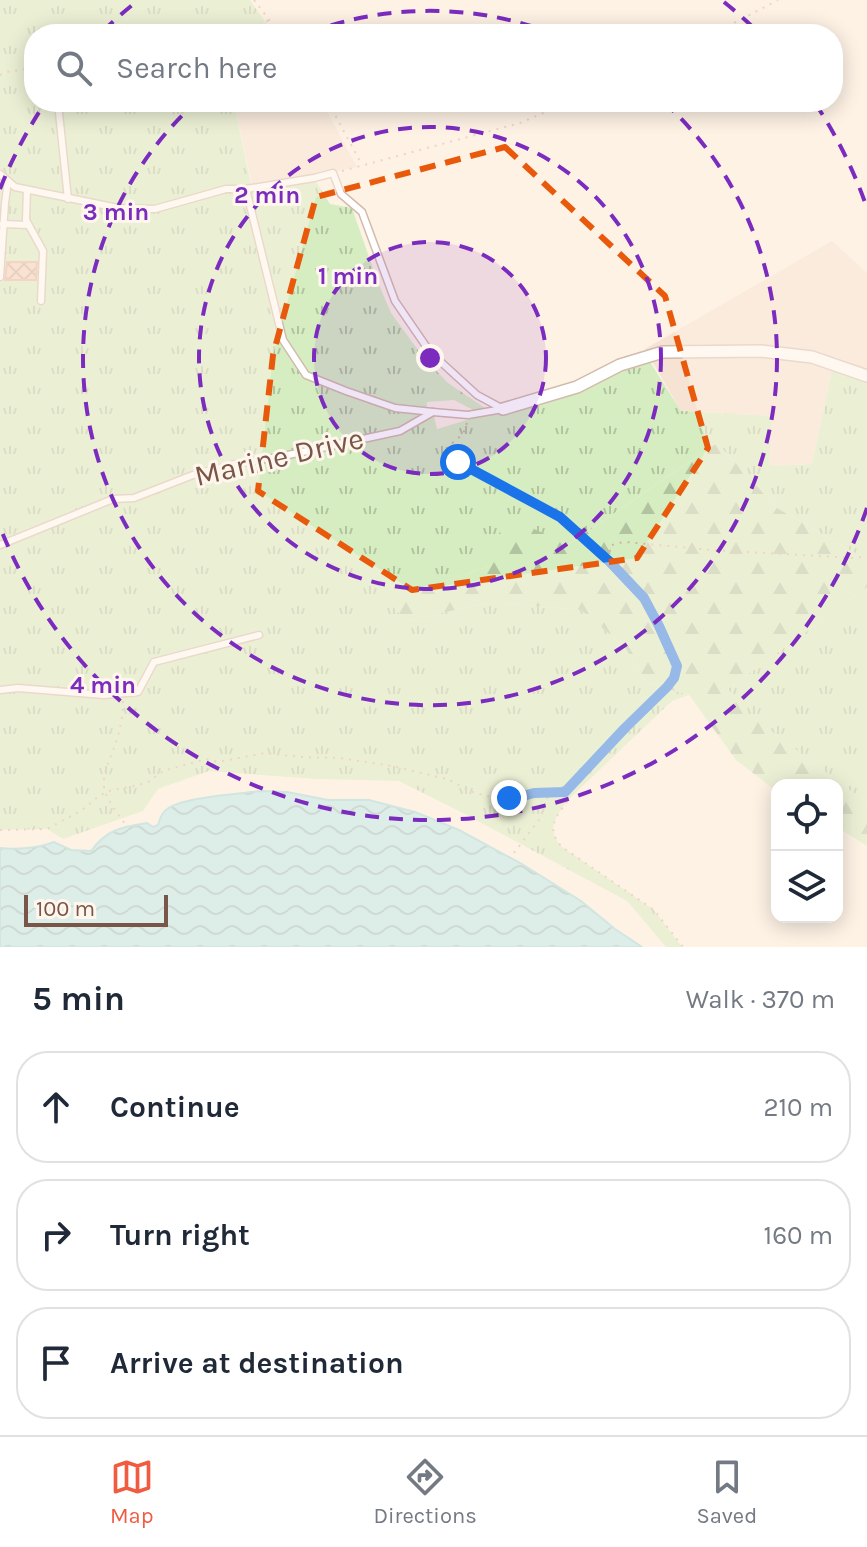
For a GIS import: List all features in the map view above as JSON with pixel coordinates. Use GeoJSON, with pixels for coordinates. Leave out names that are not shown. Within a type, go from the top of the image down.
{"type":"FeatureCollection","features":[{"type":"Feature","properties":{"kind":"street"},"geometry":{"type":"LineString","coordinates":[[503,409],[577,387],[620,365],[663,352],[774,353],[812,357],[867,376]]}},
{"type":"Feature","properties":{"kind":"lane"},"geometry":{"type":"LineString","coordinates":[[59,113],[68,199]]}},
{"type":"Feature","properties":{"kind":"lane"},"geometry":{"type":"LineString","coordinates":[[0,174],[15,187],[27,190],[118,208],[155,209],[226,189],[253,189],[333,173],[341,194],[362,212],[395,301],[430,352],[477,395],[503,409]]}},
{"type":"Feature","properties":{"kind":"lane"},"geometry":{"type":"LineString","coordinates":[[0,277],[8,181]]}},
{"type":"Feature","properties":{"kind":"lane","name":"Marine Drive"},"geometry":{"type":"LineString","coordinates":[[246,189],[283,340],[306,375],[395,408],[433,412]]}},
{"type":"Feature","properties":{"kind":"lane"},"geometry":{"type":"LineString","coordinates":[[27,190],[26,220],[43,251],[41,301]]}},
{"type":"Feature","properties":{"kind":"lane"},"geometry":{"type":"LineString","coordinates":[[3,224],[28,225]]}},
{"type":"Feature","properties":{"kind":"lane"},"geometry":{"type":"LineString","coordinates":[[433,412],[468,415],[503,409]]}},
{"type":"Feature","properties":{"kind":"lane","name":"Marine Drive"},"geometry":{"type":"LineString","coordinates":[[0,545],[113,499],[134,498],[193,475],[235,464],[400,431],[433,412]]}},
{"type":"Feature","properties":{"kind":"lane"},"geometry":{"type":"LineString","coordinates":[[0,690],[18,688],[104,695],[138,692],[154,662],[259,635]]}},
{"type":"Feature","properties":{"kind":"path"},"geometry":{"type":"LineString","coordinates":[[254,0],[272,24]]}},
{"type":"Feature","properties":{"kind":"path"},"geometry":{"type":"LineString","coordinates":[[732,24],[778,0]]}},
{"type":"Feature","properties":{"kind":"path"},"geometry":{"type":"LineString","coordinates":[[262,24],[269,20]]}},
{"type":"Feature","properties":{"kind":"path"},"geometry":{"type":"LineString","coordinates":[[0,75],[24,69]]}},
{"type":"Feature","properties":{"kind":"path"},"geometry":{"type":"LineString","coordinates":[[333,112],[363,166]]}},
{"type":"Feature","properties":{"kind":"path"},"geometry":{"type":"LineString","coordinates":[[333,173],[520,123],[546,112]]}},
{"type":"Feature","properties":{"kind":"path"},"geometry":{"type":"LineString","coordinates":[[0,830],[47,829],[105,793],[147,783],[163,771],[206,759],[218,762],[265,753],[340,758],[392,766],[447,779],[494,798],[565,792],[667,687],[674,678],[677,666],[644,598],[610,562],[560,517],[443,451],[463,434],[467,422]]}},
{"type":"Feature","properties":{"kind":"path"},"geometry":{"type":"LineString","coordinates":[[610,562],[610,546],[626,542],[765,554],[867,556]]}},
{"type":"Feature","properties":{"kind":"path"},"geometry":{"type":"LineString","coordinates":[[123,693],[123,715],[103,784],[105,793],[127,827]]}},
{"type":"Feature","properties":{"kind":"path"},"geometry":{"type":"LineString","coordinates":[[514,853],[539,820],[549,792]]}},
{"type":"Feature","properties":{"kind":"path"},"geometry":{"type":"LineString","coordinates":[[565,792],[568,800],[555,819],[552,831],[556,841],[654,910],[683,947]]}},
{"type":"Feature","properties":{"kind":"highlighted area"},"geometry":{"type":"Polygon","coordinates":[[[505,147],[665,296],[708,448],[637,558],[412,590],[258,491],[273,355],[316,197],[505,147]]]}},
{"type":"Feature","properties":{"kind":"shaded area"},"geometry":{"type":"Polygon","coordinates":[[[236,112],[327,112],[357,167],[253,189],[236,112]]]}},
{"type":"Feature","properties":{"kind":"shaded area"},"geometry":{"type":"Polygon","coordinates":[[[832,241],[867,273],[867,372],[835,357],[812,464],[769,466],[771,416],[681,411],[645,349],[832,241]]]}},
{"type":"Feature","properties":{"kind":"green space"},"geometry":{"type":"Polygon","coordinates":[[[0,0],[250,0],[267,24],[24,24],[24,112],[241,112],[236,113],[252,189],[314,178],[330,204],[352,208],[391,313],[423,357],[448,383],[485,408],[479,413],[454,400],[427,402],[426,415],[433,412],[437,429],[577,387],[647,357],[681,411],[772,416],[769,466],[812,464],[833,366],[867,383],[867,560],[777,508],[717,443],[568,545],[489,566],[388,601],[407,621],[490,602],[581,610],[625,647],[645,682],[689,695],[672,701],[568,800],[556,817],[553,828],[562,847],[654,910],[682,947],[666,947],[627,901],[399,781],[315,779],[209,771],[158,789],[143,811],[63,839],[47,829],[0,830],[0,0]]]}},
{"type":"Feature","properties":{"kind":"green space"},"geometry":{"type":"Polygon","coordinates":[[[717,443],[777,508],[867,560],[867,587],[728,689],[746,712],[835,779],[771,779],[771,787],[736,760],[689,695],[645,682],[625,647],[581,610],[490,602],[407,621],[387,601],[489,566],[505,515],[568,545],[717,443]]]}},
{"type":"Feature","properties":{"kind":"green space"},"geometry":{"type":"Polygon","coordinates":[[[867,587],[867,803],[843,785],[843,779],[835,779],[745,712],[728,689],[867,587]]]}},
{"type":"Feature","properties":{"kind":"green space"},"geometry":{"type":"Polygon","coordinates":[[[843,785],[867,803],[867,846],[843,831],[843,785]]]}},
{"type":"Feature","properties":{"kind":"water"},"geometry":{"type":"Polygon","coordinates":[[[261,791],[287,792],[328,800],[369,800],[415,812],[459,830],[581,901],[642,947],[0,947],[0,848],[27,848],[54,842],[71,850],[91,851],[116,830],[147,823],[153,827],[158,825],[163,812],[175,805],[261,791]]]}},
{"type":"Feature","properties":{"kind":"building"},"geometry":{"type":"Polygon","coordinates":[[[7,262],[37,262],[36,280],[5,280],[7,262]]]}},
{"type":"Feature","properties":{"kind":"route"},"geometry":{"type":"LineString","coordinates":[[458,462],[560,517],[610,562],[644,598],[677,666],[674,678],[667,687],[565,792],[509,798]]}}]}
